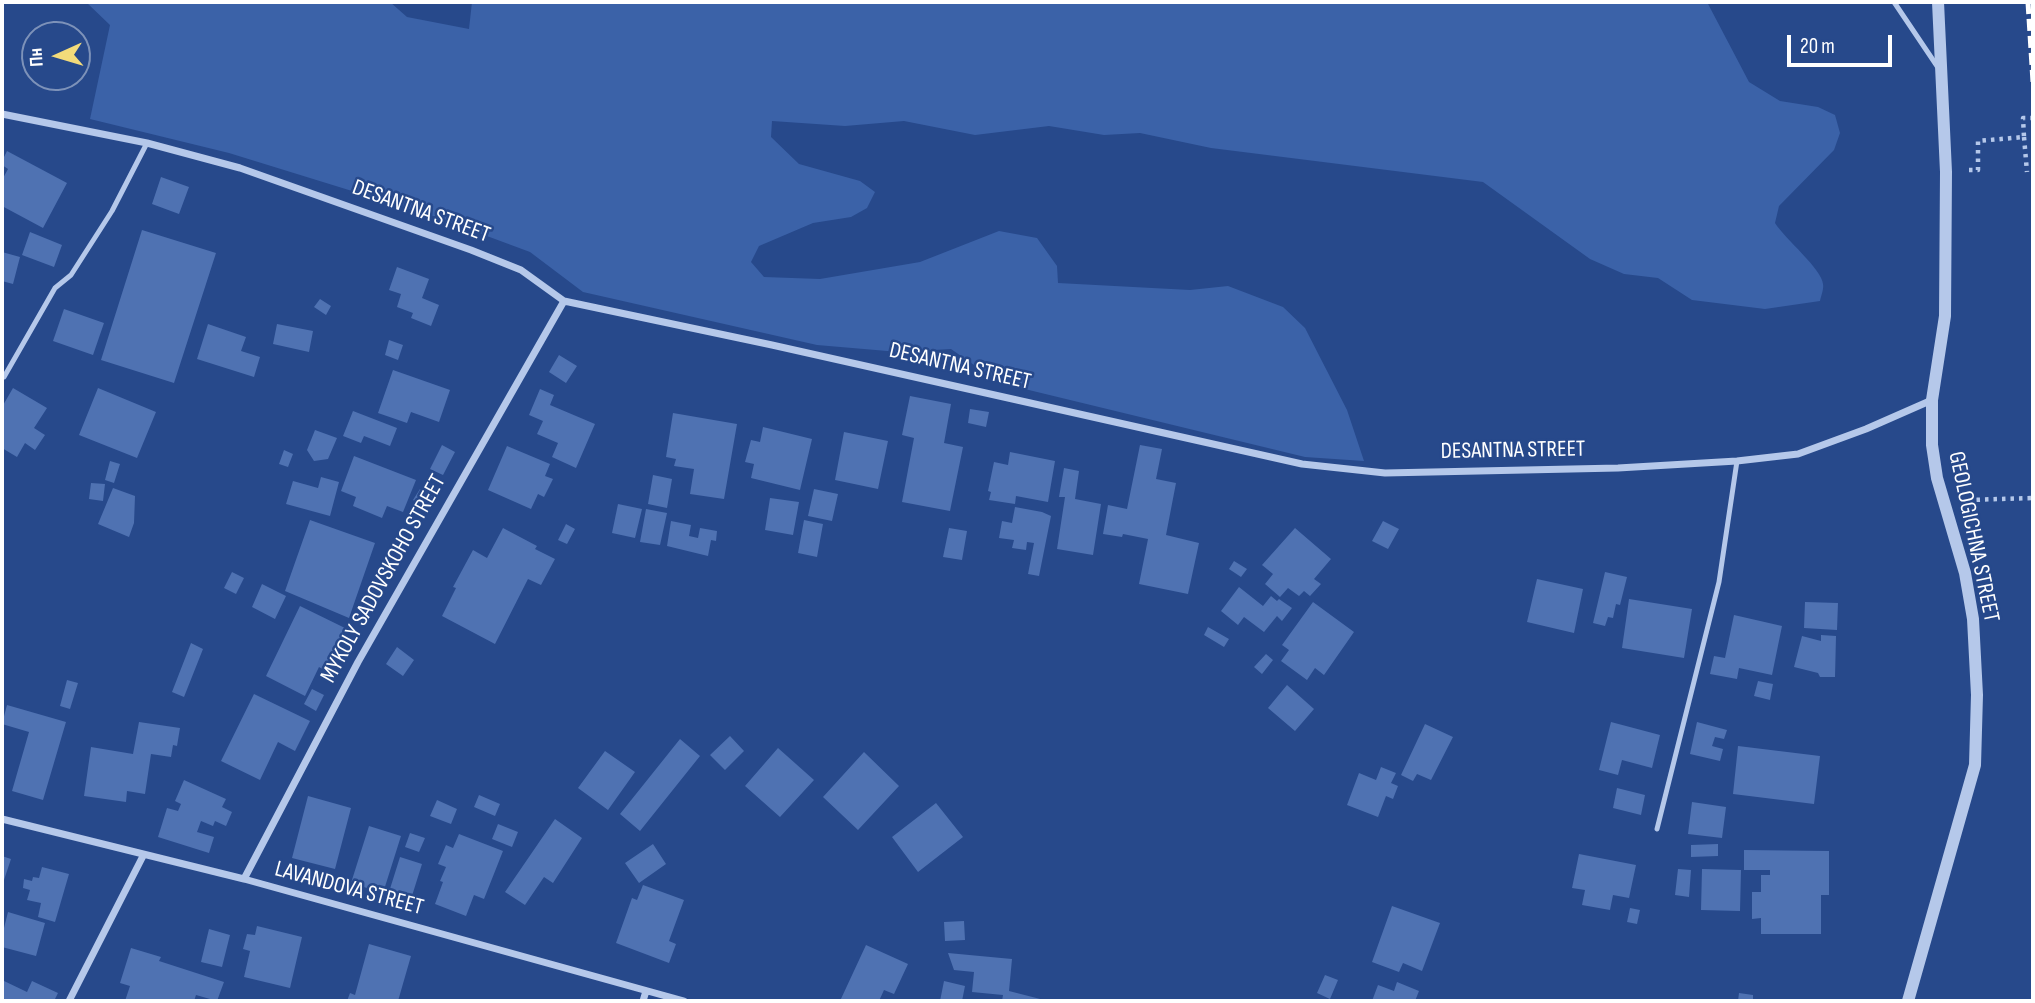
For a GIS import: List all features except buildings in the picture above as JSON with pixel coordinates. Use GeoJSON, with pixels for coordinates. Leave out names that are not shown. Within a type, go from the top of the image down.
{"type":"FeatureCollection","features":[{"type":"Feature","properties":{"kind":"street","name":"GEOLOGICHNA STREET"},"geometry":{"type":"LineString","coordinates":[[1908,1001],[1975,765],[1977,695],[1973,619],[1965,573],[1937,478],[1932,445],[1932,400],[1945,316],[1946,172],[1938,2]]}},
{"type":"Feature","properties":{"kind":"street","name":"DESANTNA STREET"},"geometry":{"type":"LineString","coordinates":[[2,114],[148,143],[240,168],[522,270],[564,301],[1302,464],[1385,473],[1618,468],[1737,461],[1798,454],[1866,429],[1932,400]]}},
{"type":"Feature","properties":{"kind":"street","name":"MYKOLY SADOVSKOHO STREET"},"geometry":{"type":"LineString","coordinates":[[244,880],[358,662],[564,301]]}},
{"type":"Feature","properties":{"kind":"street","name":"LAVANDOVA STREET"},"geometry":{"type":"LineString","coordinates":[[2,819],[244,880],[684,1001]]}},
{"type":"Feature","properties":{"kind":"street"},"geometry":{"type":"LineString","coordinates":[[69,1001],[143,856]]}},
{"type":"Feature","properties":{"kind":"street"},"geometry":{"type":"LineString","coordinates":[[643,1001],[646,990]]}},
{"type":"Feature","properties":{"kind":"lane"},"geometry":{"type":"LineString","coordinates":[[1894,2],[1942,72]]}},
{"type":"Feature","properties":{"kind":"lane"},"geometry":{"type":"LineString","coordinates":[[4,377],[55,288],[71,275],[112,211],[148,143]]}},
{"type":"Feature","properties":{"kind":"lane"},"geometry":{"type":"LineString","coordinates":[[1657,829],[1719,582],[1737,461]]}},
{"type":"Feature","properties":{"kind":"path"},"geometry":{"type":"LineString","coordinates":[[2027,172],[2023,118],[2033,118]]}},
{"type":"Feature","properties":{"kind":"path"},"geometry":{"type":"LineString","coordinates":[[1946,172],[1979,170],[1978,141],[2024,137]]}},
{"type":"Feature","properties":{"kind":"path"},"geometry":{"type":"LineString","coordinates":[[1965,501],[2033,498]]}},
{"type":"Feature","properties":{"kind":"shaded area"},"geometry":{"type":"Polygon","coordinates":[[[86,2],[390,2],[407,17],[469,29],[472,2],[1707,2],[1749,82],[1780,101],[1818,107],[1835,115],[1840,133],[1834,150],[1779,206],[1775,223],[1816,270],[1823,290],[1820,301],[1765,309],[1692,300],[1658,278],[1624,274],[1590,259],[1483,182],[1211,148],[1140,133],[1104,135],[1049,126],[975,135],[904,121],[845,126],[772,121],[771,137],[799,164],[860,181],[875,192],[867,208],[851,217],[813,223],[759,246],[751,262],[764,277],[820,279],[920,262],[999,231],[1037,238],[1057,266],[1058,283],[1190,290],[1228,286],[1283,307],[1305,328],[1347,410],[1364,461],[1305,457],[1000,383],[951,349],[899,352],[817,345],[583,292],[530,252],[433,216],[229,153],[90,119],[110,25],[86,2]]]}},
{"type":"Feature","properties":{"kind":"railway"},"geometry":{"type":"LineString","coordinates":[[2028,2],[2033,82]]}}]}
